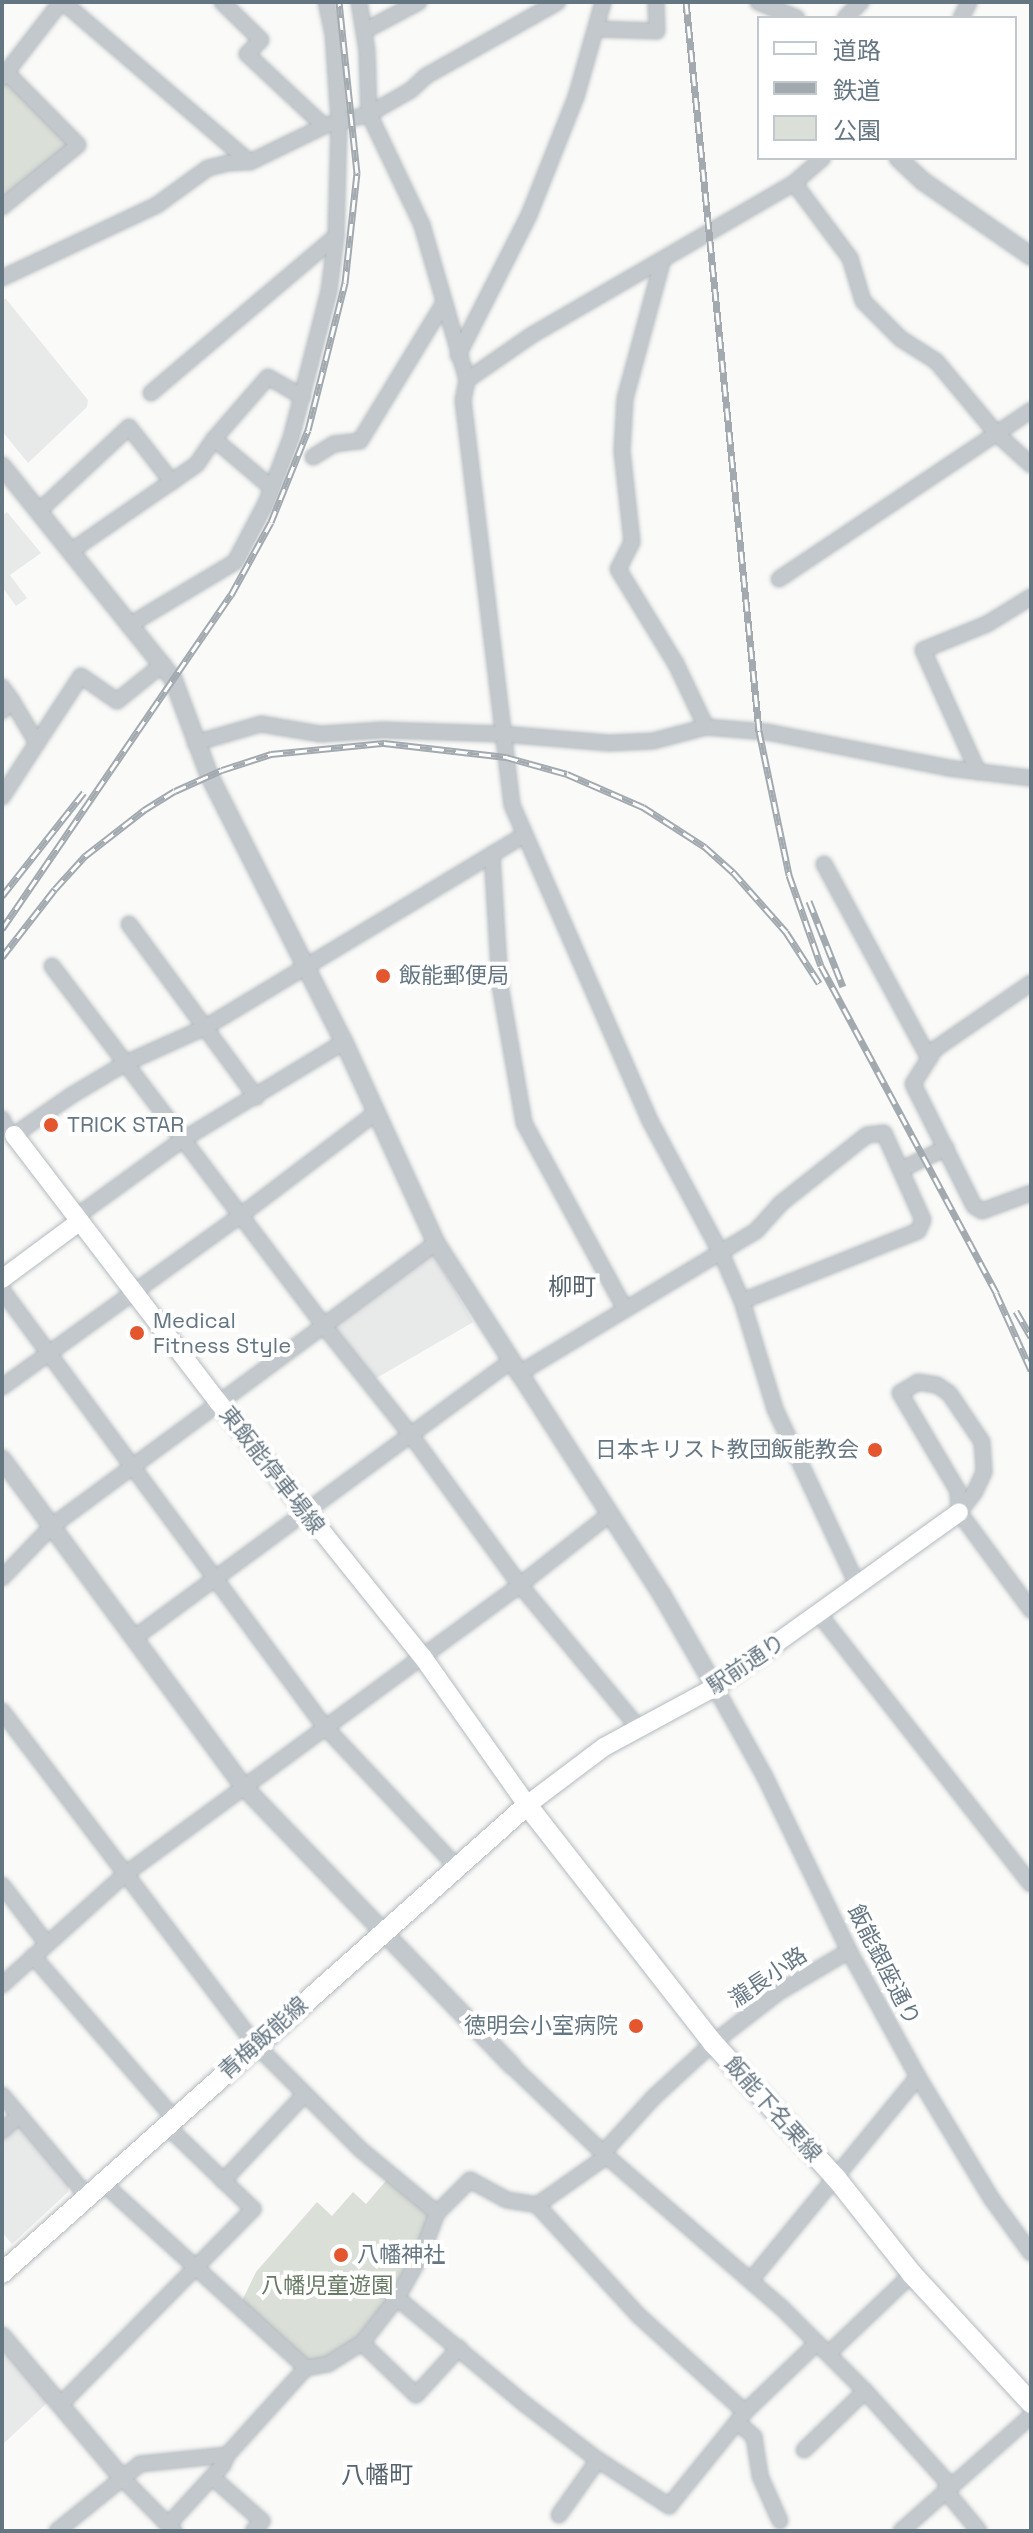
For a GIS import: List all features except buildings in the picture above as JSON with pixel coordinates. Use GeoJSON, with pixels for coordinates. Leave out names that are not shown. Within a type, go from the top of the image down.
{"type":"FeatureCollection","features":[{"type":"Feature","properties":{"kind":"main road","name":"東飯能停車場線"},"geometry":{"type":"LineString","coordinates":[[6,1125],[305,1513],[422,1656],[527,1805]]}},
{"type":"Feature","properties":{"kind":"main road"},"geometry":{"type":"LineString","coordinates":[[2,1279],[78,1219]]}},
{"type":"Feature","properties":{"kind":"main road","name":"駅前通り"},"geometry":{"type":"LineString","coordinates":[[527,1805],[578,1765],[638,1727],[715,1687],[959,1512]]}},
{"type":"Feature","properties":{"kind":"main road","name":"青梅飯能線"},"geometry":{"type":"LineString","coordinates":[[2,2273],[255,2044],[527,1805]]}},
{"type":"Feature","properties":{"kind":"main road","name":"飯能下名栗線"},"geometry":{"type":"LineString","coordinates":[[527,1805],[713,2043],[836,2178],[912,2274],[1031,2403]]}},
{"type":"Feature","properties":{"kind":"street"},"geometry":{"type":"LineString","coordinates":[[2,207],[78,145],[4,75],[62,2],[250,162]]}},
{"type":"Feature","properties":{"kind":"street"},"geometry":{"type":"LineString","coordinates":[[222,2],[261,40],[247,54],[324,126]]}},
{"type":"Feature","properties":{"kind":"street"},"geometry":{"type":"LineString","coordinates":[[131,624],[235,562],[272,488],[303,397],[329,291],[336,236],[339,121],[333,34],[326,2]]}},
{"type":"Feature","properties":{"kind":"street"},"geometry":{"type":"LineString","coordinates":[[359,2],[364,31],[369,114],[422,225],[467,380],[463,400],[512,805],[649,1119],[721,1253],[742,1301],[775,1409],[858,1586]]}},
{"type":"Feature","properties":{"kind":"street"},"geometry":{"type":"LineString","coordinates":[[364,31],[419,2]]}},
{"type":"Feature","properties":{"kind":"street"},"geometry":{"type":"LineString","coordinates":[[2,278],[157,205],[208,168],[250,162],[324,126],[369,114],[411,90],[426,76],[558,2]]}},
{"type":"Feature","properties":{"kind":"street"},"geometry":{"type":"LineString","coordinates":[[458,355],[529,215],[576,97],[603,2]]}},
{"type":"Feature","properties":{"kind":"street"},"geometry":{"type":"LineString","coordinates":[[596,29],[657,31],[656,2]]}},
{"type":"Feature","properties":{"kind":"street"},"geometry":{"type":"LineString","coordinates":[[758,2],[791,7]]}},
{"type":"Feature","properties":{"kind":"street"},"geometry":{"type":"LineString","coordinates":[[467,380],[532,335],[794,183],[821,160]]}},
{"type":"Feature","properties":{"kind":"street"},"geometry":{"type":"LineString","coordinates":[[900,160],[934,190],[1031,256]]}},
{"type":"Feature","properties":{"kind":"street"},"geometry":{"type":"LineString","coordinates":[[794,183],[850,258],[863,301],[901,339],[936,361],[996,433],[1031,465]]}},
{"type":"Feature","properties":{"kind":"street"},"geometry":{"type":"LineString","coordinates":[[151,393],[336,236]]}},
{"type":"Feature","properties":{"kind":"street"},"geometry":{"type":"LineString","coordinates":[[663,259],[625,399],[622,451],[632,542],[618,569],[676,664],[706,727]]}},
{"type":"Feature","properties":{"kind":"street"},"geometry":{"type":"LineString","coordinates":[[313,457],[334,444],[360,441],[444,303]]}},
{"type":"Feature","properties":{"kind":"street"},"geometry":{"type":"LineString","coordinates":[[71,551],[197,464],[214,439],[268,377],[303,397]]}},
{"type":"Feature","properties":{"kind":"street"},"geometry":{"type":"LineString","coordinates":[[779,579],[1031,410]]}},
{"type":"Feature","properties":{"kind":"street"},"geometry":{"type":"LineString","coordinates":[[39,511],[129,427],[172,482]]}},
{"type":"Feature","properties":{"kind":"street"},"geometry":{"type":"LineString","coordinates":[[214,439],[272,488]]}},
{"type":"Feature","properties":{"kind":"street"},"geometry":{"type":"LineString","coordinates":[[3,470],[173,679],[195,743],[344,1042],[374,1114],[436,1243],[610,1514],[715,1687]]}},
{"type":"Feature","properties":{"kind":"street"},"geometry":{"type":"LineString","coordinates":[[978,772],[923,650],[987,624],[1031,597]]}},
{"type":"Feature","properties":{"kind":"street"},"geometry":{"type":"LineString","coordinates":[[2,797],[81,676],[117,701],[163,664]]}},
{"type":"Feature","properties":{"kind":"street"},"geometry":{"type":"LineString","coordinates":[[2,687],[7,706],[37,743]]}},
{"type":"Feature","properties":{"kind":"street"},"geometry":{"type":"LineString","coordinates":[[195,743],[261,724],[321,734],[383,730],[502,734],[609,743],[653,741],[706,727],[767,732],[978,772],[1031,778]]}},
{"type":"Feature","properties":{"kind":"street"},"geometry":{"type":"LineString","coordinates":[[6,1125],[126,1063],[206,1027],[524,835]]}},
{"type":"Feature","properties":{"kind":"street"},"geometry":{"type":"LineString","coordinates":[[492,854],[500,985],[524,1123],[625,1309]]}},
{"type":"Feature","properties":{"kind":"street"},"geometry":{"type":"LineString","coordinates":[[824,864],[929,1058]]}},
{"type":"Feature","properties":{"kind":"street"},"geometry":{"type":"LineString","coordinates":[[129,924],[256,1097]]}},
{"type":"Feature","properties":{"kind":"street"},"geometry":{"type":"LineString","coordinates":[[52,966],[324,1326],[411,1435],[520,1585],[638,1727]]}},
{"type":"Feature","properties":{"kind":"street"},"geometry":{"type":"LineString","coordinates":[[1031,983],[935,1049],[913,1084],[974,1206],[982,1211],[1031,1193]]}},
{"type":"Feature","properties":{"kind":"street"},"geometry":{"type":"LineString","coordinates":[[78,1219],[182,1140],[344,1042]]}},
{"type":"Feature","properties":{"kind":"street"},"geometry":{"type":"LineString","coordinates":[[2,1387],[241,1215],[374,1114]]}},
{"type":"Feature","properties":{"kind":"street"},"geometry":{"type":"LineString","coordinates":[[134,1638],[411,1435],[514,1368],[625,1309],[756,1231],[780,1204],[867,1135],[884,1133],[923,1220],[918,1231],[742,1301]]}},
{"type":"Feature","properties":{"kind":"street"},"geometry":{"type":"LineString","coordinates":[[902,1169],[946,1148]]}},
{"type":"Feature","properties":{"kind":"street"},"geometry":{"type":"LineString","coordinates":[[2,1578],[52,1526],[436,1243]]}},
{"type":"Feature","properties":{"kind":"street"},"geometry":{"type":"LineString","coordinates":[[2,1290],[324,1726],[457,1867]]}},
{"type":"Feature","properties":{"kind":"street"},"geometry":{"type":"LineString","coordinates":[[959,1512],[974,1493],[984,1472],[982,1442],[949,1393],[937,1385],[918,1382],[900,1393],[958,1491],[959,1512],[1031,1610]]}},
{"type":"Feature","properties":{"kind":"street"},"geometry":{"type":"LineString","coordinates":[[2,1459],[243,1786],[512,2066],[605,2154],[751,2280],[865,2391],[948,2487],[979,2531]]}},
{"type":"Feature","properties":{"kind":"street"},"geometry":{"type":"LineString","coordinates":[[2,1985],[124,1875],[520,1585],[610,1514]]}},
{"type":"Feature","properties":{"kind":"street"},"geometry":{"type":"LineString","coordinates":[[819,1614],[1031,1884]]}},
{"type":"Feature","properties":{"kind":"street","name":"飯能銀座通り"},"geometry":{"type":"LineString","coordinates":[[715,1687],[765,1777],[849,1951],[918,2077],[991,2198],[1031,2253]]}},
{"type":"Feature","properties":{"kind":"street"},"geometry":{"type":"LineString","coordinates":[[2,1711],[255,2044],[390,2176],[437,2213]]}},
{"type":"Feature","properties":{"kind":"street"},"geometry":{"type":"LineString","coordinates":[[2,1885],[47,1944]]}},
{"type":"Feature","properties":{"kind":"street","name":"瀧長小路"},"geometry":{"type":"LineString","coordinates":[[537,2205],[605,2154],[654,2097],[713,2043],[779,1992],[849,1951]]}},
{"type":"Feature","properties":{"kind":"street"},"geometry":{"type":"LineString","coordinates":[[33,1956],[170,2122],[253,2209],[61,2404]]}},
{"type":"Feature","properties":{"kind":"street"},"geometry":{"type":"LineString","coordinates":[[751,2280],[918,2077]]}},
{"type":"Feature","properties":{"kind":"street"},"geometry":{"type":"LineString","coordinates":[[2,2095],[95,2189],[196,2269],[306,2368]]}},
{"type":"Feature","properties":{"kind":"street"},"geometry":{"type":"LineString","coordinates":[[223,2181],[304,2095]]}},
{"type":"Feature","properties":{"kind":"street"},"geometry":{"type":"LineString","coordinates":[[2,2131],[19,2115]]}},
{"type":"Feature","properties":{"kind":"street"},"geometry":{"type":"LineString","coordinates":[[2,2336],[121,2477],[171,2528],[227,2455],[306,2368],[328,2364],[362,2343],[397,2298],[421,2255],[437,2213],[470,2180],[507,2200],[537,2205],[638,2315],[741,2417],[754,2437],[760,2476],[780,2521]]}},
{"type":"Feature","properties":{"kind":"street"},"geometry":{"type":"LineString","coordinates":[[397,2298],[526,2405],[598,2460],[669,2506],[741,2417],[912,2274]]}},
{"type":"Feature","properties":{"kind":"street"},"geometry":{"type":"LineString","coordinates":[[362,2343],[416,2395],[459,2348]]}},
{"type":"Feature","properties":{"kind":"street"},"geometry":{"type":"LineString","coordinates":[[804,2450],[865,2391]]}},
{"type":"Feature","properties":{"kind":"street"},"geometry":{"type":"LineString","coordinates":[[901,2531],[1031,2416]]}},
{"type":"Feature","properties":{"kind":"street"},"geometry":{"type":"LineString","coordinates":[[57,2531],[121,2477],[150,2461],[227,2455]]}},
{"type":"Feature","properties":{"kind":"street"},"geometry":{"type":"LineString","coordinates":[[559,2515],[598,2460]]}},
{"type":"Feature","properties":{"kind":"street"},"geometry":{"type":"LineString","coordinates":[[212,2477],[262,2521],[253,2531]]}},
{"type":"Feature","properties":{"kind":"shaded area"},"geometry":{"type":"Polygon","coordinates":[[[2,299],[6,299],[88,400],[87,407],[28,463],[2,431],[2,299]]]}},
{"type":"Feature","properties":{"kind":"shaded area"},"geometry":{"type":"Polygon","coordinates":[[[7,512],[41,553],[10,575],[27,598],[16,606],[2,587],[2,516],[7,512]]]}},
{"type":"Feature","properties":{"kind":"shaded area"},"geometry":{"type":"Polygon","coordinates":[[[433,1253],[473,1322],[364,1385],[324,1316],[433,1253]]]}},
{"type":"Feature","properties":{"kind":"shaded area"},"geometry":{"type":"Polygon","coordinates":[[[14,2123],[22,2125],[69,2181],[68,2192],[12,2244],[2,2232],[2,2134],[14,2123]]]}},
{"type":"Feature","properties":{"kind":"shaded area"},"geometry":{"type":"Polygon","coordinates":[[[2,2347],[48,2402],[2,2445],[2,2347]]]}},
{"type":"Feature","properties":{"kind":"green space"},"geometry":{"type":"Polygon","coordinates":[[[2,78],[78,145],[2,207],[2,78]]]}},
{"type":"Feature","properties":{"kind":"green space","name":"八幡児童遊園"},"geometry":{"type":"Polygon","coordinates":[[[390,2176],[437,2213],[421,2255],[362,2343],[306,2368],[238,2309],[256,2272],[317,2202],[332,2216],[353,2192],[366,2204],[390,2176]]]}},
{"type":"Feature","properties":{"kind":"railway"},"geometry":{"type":"LineString","coordinates":[[2,929],[231,595],[271,522],[308,430],[345,283],[357,173],[339,2]]}},
{"type":"Feature","properties":{"kind":"railway"},"geometry":{"type":"LineString","coordinates":[[686,2],[759,731],[789,875],[821,966],[996,1293],[1031,1370]]}},
{"type":"Feature","properties":{"kind":"railway"},"geometry":{"type":"LineString","coordinates":[[2,957],[85,856],[144,810],[175,791],[222,770],[271,754],[384,743],[506,757],[567,774],[643,807],[705,847],[733,872],[786,932],[819,983]]}},
{"type":"Feature","properties":{"kind":"railway"},"geometry":{"type":"LineString","coordinates":[[2,896],[84,792]]}},
{"type":"Feature","properties":{"kind":"railway"},"geometry":{"type":"LineString","coordinates":[[809,901],[843,987]]}},
{"type":"Feature","properties":{"kind":"railway"},"geometry":{"type":"LineString","coordinates":[[1016,1311],[1031,1337]]}},
{"type":"Feature","properties":{"kind":"place","name":"飯能郵便局"},"geometry":{"type":"Point","coordinates":[383,976]}},
{"type":"Feature","properties":{"kind":"place","name":"TRICK STAR"},"geometry":{"type":"Point","coordinates":[51,1125]}},
{"type":"Feature","properties":{"kind":"place","name":"Medical Fitness Style"},"geometry":{"type":"Point","coordinates":[137,1333]}},
{"type":"Feature","properties":{"kind":"place","name":"日本キリスト教団飯能教会"},"geometry":{"type":"Point","coordinates":[875,1450]}},
{"type":"Feature","properties":{"kind":"place","name":"徳明会小室病院"},"geometry":{"type":"Point","coordinates":[636,2026]}},
{"type":"Feature","properties":{"kind":"place","name":"八幡神社"},"geometry":{"type":"Point","coordinates":[341,2255]}},
{"type":"Feature","properties":{"kind":"district","name":"柳町"},"geometry":{"type":"Point","coordinates":[572,1287]}},
{"type":"Feature","properties":{"kind":"district","name":"八幡町"},"geometry":{"type":"Point","coordinates":[377,2475]}}]}
